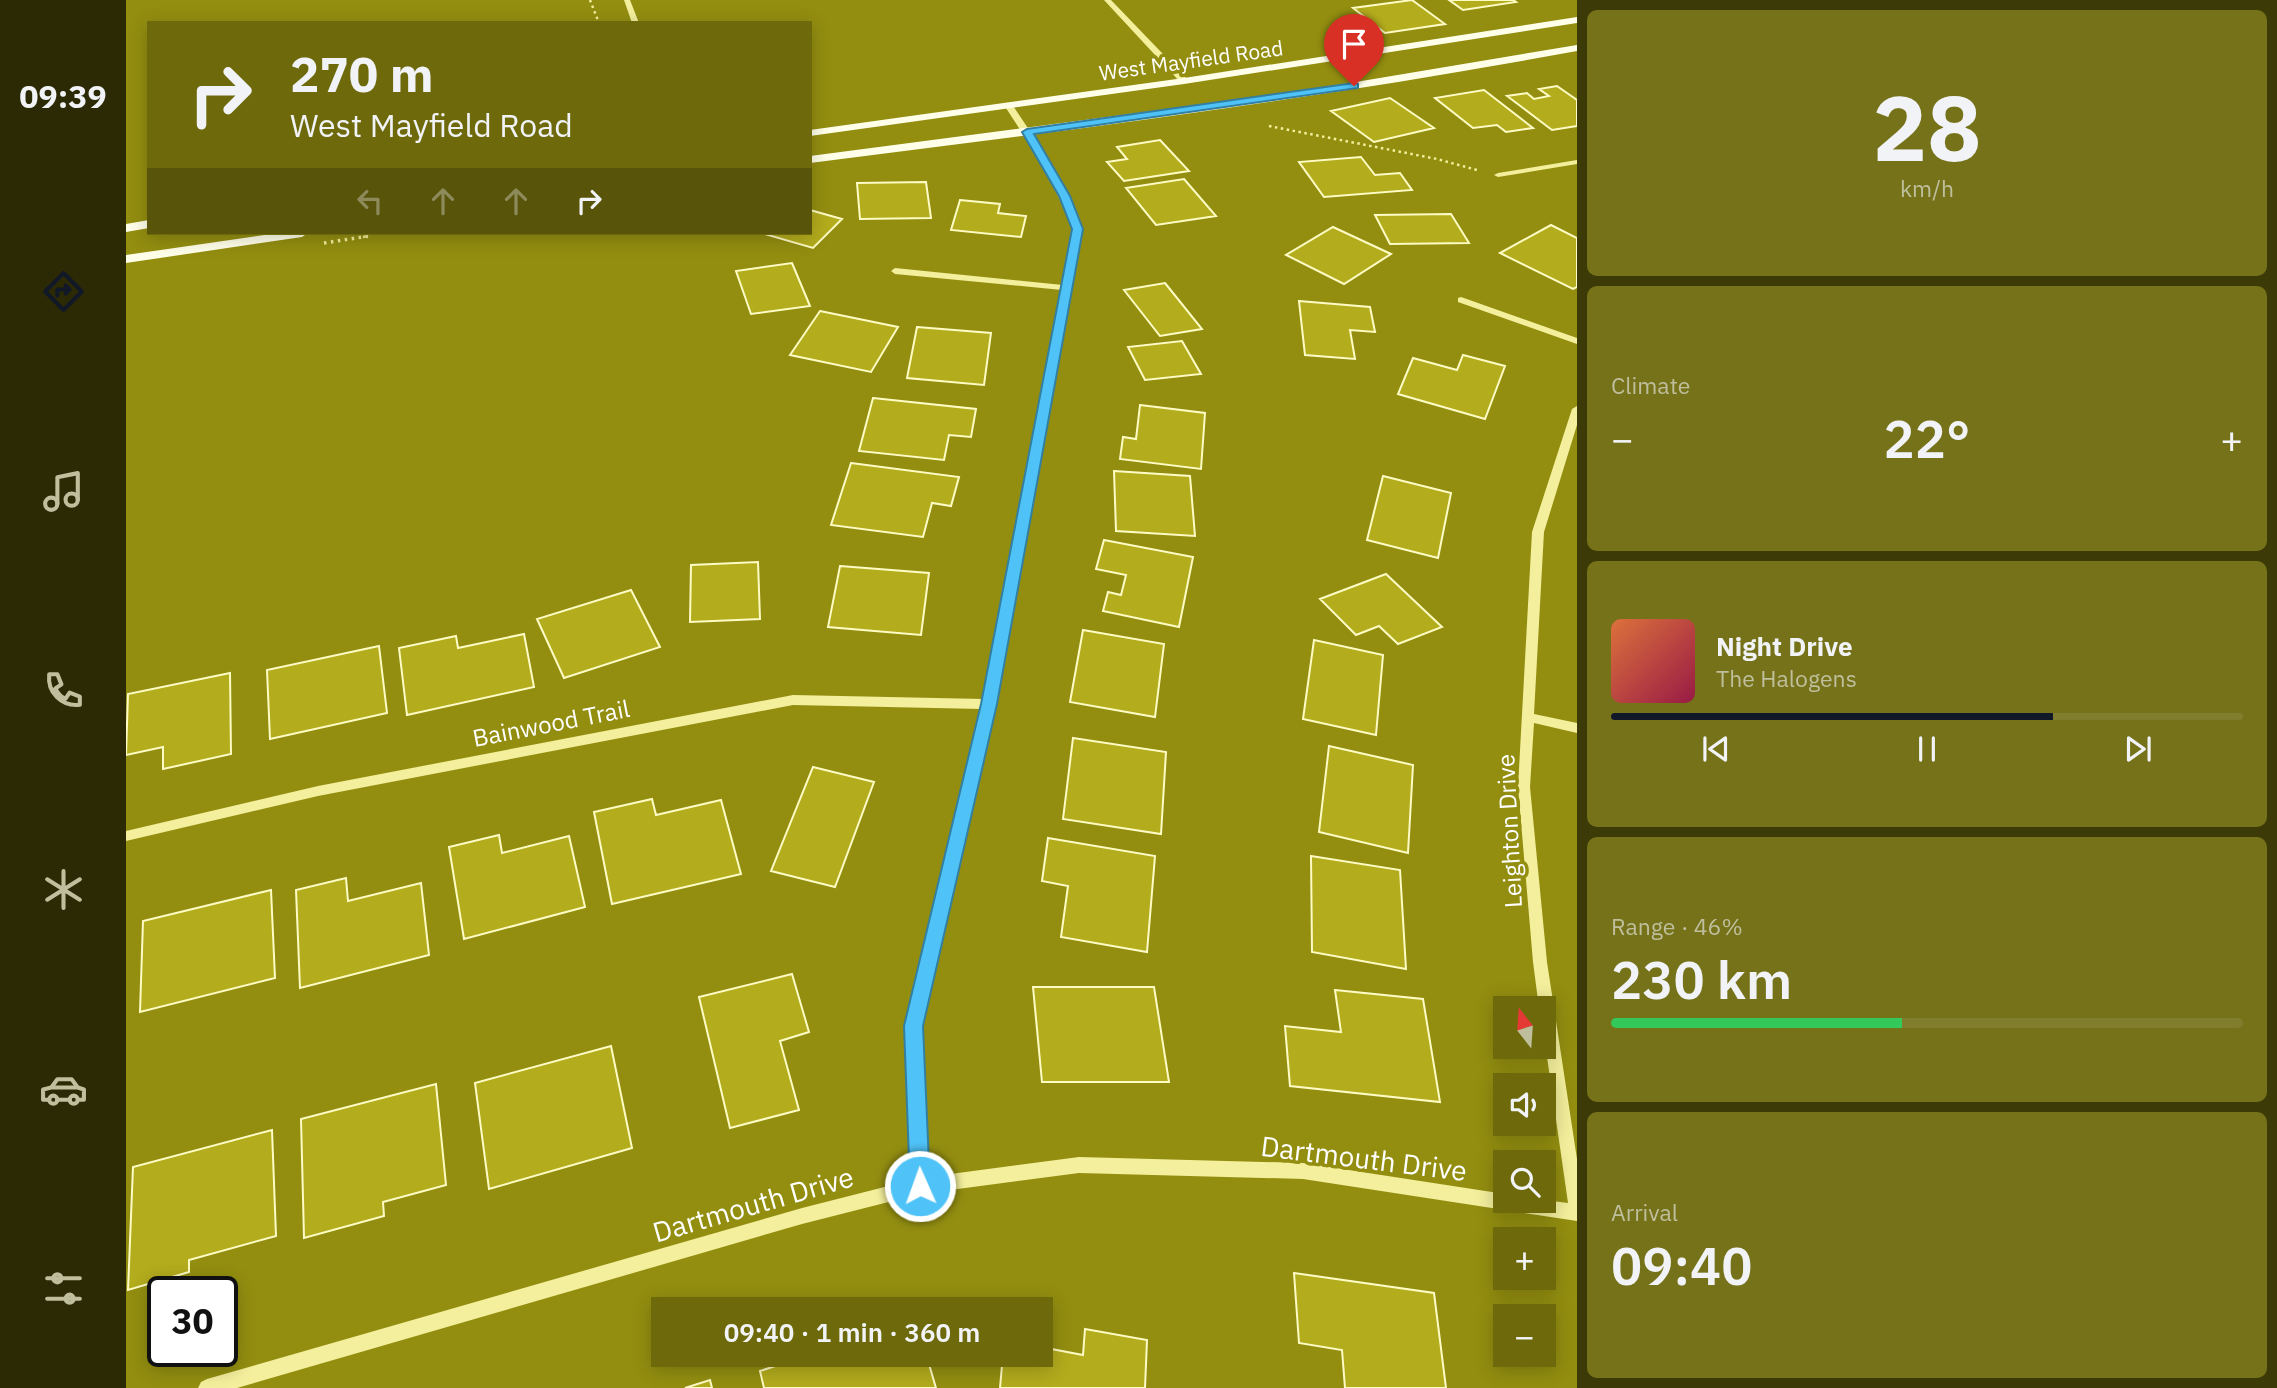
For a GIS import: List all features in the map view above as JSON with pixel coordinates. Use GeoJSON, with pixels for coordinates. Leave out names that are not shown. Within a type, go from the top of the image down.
{"type":"FeatureCollection","features":[{"type":"Feature","properties":{"kind":"main road","name":"West Mayfield Road"},"geometry":{"type":"LineString","coordinates":[[812,133],[1184,81],[1577,20]]}},
{"type":"Feature","properties":{"kind":"main road","name":"West Mayfield Road"},"geometry":{"type":"LineString","coordinates":[[812,160],[1027,132],[1482,66],[1577,48]]}},
{"type":"Feature","properties":{"kind":"main road"},"geometry":{"type":"LineString","coordinates":[[126,228],[147,224]]}},
{"type":"Feature","properties":{"kind":"main road"},"geometry":{"type":"LineString","coordinates":[[126,259],[288,235]]}},
{"type":"Feature","properties":{"kind":"street"},"geometry":{"type":"LineString","coordinates":[[627,0],[635,21]]}},
{"type":"Feature","properties":{"kind":"street"},"geometry":{"type":"LineString","coordinates":[[1107,0],[1184,81]]}},
{"type":"Feature","properties":{"kind":"street"},"geometry":{"type":"LineString","coordinates":[[920,1186],[914,1026],[989,704],[1077,229],[1065,196],[1027,132],[1007,105]]}},
{"type":"Feature","properties":{"kind":"street"},"geometry":{"type":"LineString","coordinates":[[1498,175],[1577,162]]}},
{"type":"Feature","properties":{"kind":"street"},"geometry":{"type":"LineString","coordinates":[[895,271],[1067,288]]}},
{"type":"Feature","properties":{"kind":"street"},"geometry":{"type":"LineString","coordinates":[[1461,300],[1577,341]]}},
{"type":"Feature","properties":{"kind":"street","name":"Leighton Drive"},"geometry":{"type":"LineString","coordinates":[[1577,409],[1538,532],[1524,787],[1540,962],[1577,1213]]}},
{"type":"Feature","properties":{"kind":"street","name":"Bainwood Trail"},"geometry":{"type":"LineString","coordinates":[[126,836],[318,791],[793,699],[989,704]]}},
{"type":"Feature","properties":{"kind":"street"},"geometry":{"type":"LineString","coordinates":[[1528,717],[1577,728]]}},
{"type":"Feature","properties":{"kind":"street","name":"Dartmouth Drive"},"geometry":{"type":"LineString","coordinates":[[207,1388],[776,1224],[920,1186],[1079,1165],[1303,1171],[1577,1213]]}},
{"type":"Feature","properties":{"kind":"path"},"geometry":{"type":"LineString","coordinates":[[590,0],[598,21]]}},
{"type":"Feature","properties":{"kind":"path"},"geometry":{"type":"LineString","coordinates":[[1267,126],[1437,159],[1498,175]]}},
{"type":"Feature","properties":{"kind":"building"},"geometry":{"type":"Polygon","coordinates":[[[1412,0],[1445,24],[1385,33],[1353,8],[1412,0]]]}},
{"type":"Feature","properties":{"kind":"building"},"geometry":{"type":"Polygon","coordinates":[[[1449,0],[1513,0],[1516,2],[1463,10],[1449,0]]]}},
{"type":"Feature","properties":{"kind":"building"},"geometry":{"type":"Polygon","coordinates":[[[1557,86],[1577,100],[1577,126],[1552,130],[1507,96],[1527,93],[1534,99],[1549,96],[1539,89],[1557,86]]]}},
{"type":"Feature","properties":{"kind":"building"},"geometry":{"type":"Polygon","coordinates":[[[1484,90],[1533,128],[1506,132],[1497,125],[1473,128],[1435,98],[1484,90]]]}},
{"type":"Feature","properties":{"kind":"building"},"geometry":{"type":"Polygon","coordinates":[[[1390,98],[1434,128],[1374,142],[1331,111],[1390,98]]]}},
{"type":"Feature","properties":{"kind":"building"},"geometry":{"type":"Polygon","coordinates":[[[1160,140],[1189,171],[1124,181],[1107,162],[1127,159],[1117,147],[1160,140]]]}},
{"type":"Feature","properties":{"kind":"building"},"geometry":{"type":"Polygon","coordinates":[[[1361,157],[1375,175],[1400,173],[1412,190],[1324,197],[1299,162],[1361,157]]]}},
{"type":"Feature","properties":{"kind":"building"},"geometry":{"type":"Polygon","coordinates":[[[1184,179],[1216,216],[1156,225],[1126,188],[1184,179]]]}},
{"type":"Feature","properties":{"kind":"building"},"geometry":{"type":"Polygon","coordinates":[[[926,182],[931,218],[860,219],[857,183],[926,182]]]}},
{"type":"Feature","properties":{"kind":"building"},"geometry":{"type":"Polygon","coordinates":[[[960,200],[1000,204],[998,213],[1026,216],[1021,237],[951,230],[960,200]]]}},
{"type":"Feature","properties":{"kind":"building"},"geometry":{"type":"Polygon","coordinates":[[[812,211],[842,219],[813,248],[768,235],[812,235],[812,211]]]}},
{"type":"Feature","properties":{"kind":"building"},"geometry":{"type":"Polygon","coordinates":[[[1451,214],[1469,243],[1390,244],[1375,215],[1451,214]]]}},
{"type":"Feature","properties":{"kind":"building"},"geometry":{"type":"Polygon","coordinates":[[[1551,225],[1577,238],[1577,287],[1573,289],[1500,253],[1551,225]]]}},
{"type":"Feature","properties":{"kind":"building"},"geometry":{"type":"Polygon","coordinates":[[[1333,227],[1391,254],[1344,284],[1286,255],[1333,227]]]}},
{"type":"Feature","properties":{"kind":"building"},"geometry":{"type":"Polygon","coordinates":[[[792,263],[810,306],[751,314],[736,271],[792,263]]]}},
{"type":"Feature","properties":{"kind":"building"},"geometry":{"type":"Polygon","coordinates":[[[1165,283],[1202,329],[1160,336],[1124,290],[1165,283]]]}},
{"type":"Feature","properties":{"kind":"building"},"geometry":{"type":"Polygon","coordinates":[[[1299,301],[1370,307],[1375,332],[1350,330],[1355,359],[1305,355],[1299,301]]]}},
{"type":"Feature","properties":{"kind":"building"},"geometry":{"type":"Polygon","coordinates":[[[820,311],[898,327],[871,372],[790,355],[820,311]]]}},
{"type":"Feature","properties":{"kind":"building"},"geometry":{"type":"Polygon","coordinates":[[[917,327],[991,333],[984,385],[907,378],[917,327]]]}},
{"type":"Feature","properties":{"kind":"building"},"geometry":{"type":"Polygon","coordinates":[[[1182,341],[1201,374],[1145,380],[1128,347],[1182,341]]]}},
{"type":"Feature","properties":{"kind":"building"},"geometry":{"type":"Polygon","coordinates":[[[1463,355],[1505,366],[1485,419],[1398,394],[1413,358],[1457,370],[1463,355]]]}},
{"type":"Feature","properties":{"kind":"building"},"geometry":{"type":"Polygon","coordinates":[[[873,398],[976,409],[971,437],[949,435],[944,460],[859,451],[873,398]]]}},
{"type":"Feature","properties":{"kind":"building"},"geometry":{"type":"Polygon","coordinates":[[[1140,405],[1205,413],[1201,469],[1120,459],[1123,437],[1136,439],[1140,405]]]}},
{"type":"Feature","properties":{"kind":"building"},"geometry":{"type":"Polygon","coordinates":[[[851,463],[959,477],[951,506],[932,503],[923,537],[831,525],[851,463]]]}},
{"type":"Feature","properties":{"kind":"building"},"geometry":{"type":"Polygon","coordinates":[[[1114,471],[1190,476],[1195,536],[1116,531],[1114,471]]]}},
{"type":"Feature","properties":{"kind":"building"},"geometry":{"type":"Polygon","coordinates":[[[1383,476],[1451,493],[1438,558],[1367,540],[1383,476]]]}},
{"type":"Feature","properties":{"kind":"building"},"geometry":{"type":"Polygon","coordinates":[[[1104,540],[1193,557],[1179,627],[1103,611],[1108,592],[1121,595],[1126,575],[1096,569],[1104,540]]]}},
{"type":"Feature","properties":{"kind":"building"},"geometry":{"type":"Polygon","coordinates":[[[758,562],[760,619],[690,622],[691,565],[758,562]]]}},
{"type":"Feature","properties":{"kind":"building"},"geometry":{"type":"Polygon","coordinates":[[[840,566],[929,573],[921,635],[828,627],[840,566]]]}},
{"type":"Feature","properties":{"kind":"building"},"geometry":{"type":"Polygon","coordinates":[[[1386,574],[1442,627],[1398,644],[1379,626],[1356,635],[1320,599],[1386,574]]]}},
{"type":"Feature","properties":{"kind":"building"},"geometry":{"type":"Polygon","coordinates":[[[631,590],[660,647],[564,678],[537,619],[631,590]]]}},
{"type":"Feature","properties":{"kind":"building"},"geometry":{"type":"Polygon","coordinates":[[[1083,630],[1164,644],[1155,717],[1070,702],[1083,630]]]}},
{"type":"Feature","properties":{"kind":"building"},"geometry":{"type":"Polygon","coordinates":[[[524,634],[534,687],[407,715],[399,648],[456,636],[458,648],[524,634]]]}},
{"type":"Feature","properties":{"kind":"building"},"geometry":{"type":"Polygon","coordinates":[[[1314,640],[1383,655],[1376,735],[1303,719],[1314,640]]]}},
{"type":"Feature","properties":{"kind":"building"},"geometry":{"type":"Polygon","coordinates":[[[379,646],[387,713],[270,739],[267,670],[379,646]]]}},
{"type":"Feature","properties":{"kind":"building"},"geometry":{"type":"Polygon","coordinates":[[[230,673],[231,754],[163,769],[163,747],[126,755],[128,694],[230,673]]]}},
{"type":"Feature","properties":{"kind":"building"},"geometry":{"type":"Polygon","coordinates":[[[1073,738],[1166,752],[1161,834],[1063,819],[1073,738]]]}},
{"type":"Feature","properties":{"kind":"building"},"geometry":{"type":"Polygon","coordinates":[[[1329,746],[1413,765],[1408,853],[1319,832],[1329,746]]]}},
{"type":"Feature","properties":{"kind":"building"},"geometry":{"type":"Polygon","coordinates":[[[813,767],[874,782],[835,887],[771,871],[813,767]]]}},
{"type":"Feature","properties":{"kind":"building"},"geometry":{"type":"Polygon","coordinates":[[[652,799],[656,815],[721,800],[741,874],[612,904],[594,812],[652,799]]]}},
{"type":"Feature","properties":{"kind":"building"},"geometry":{"type":"Polygon","coordinates":[[[499,835],[502,853],[569,836],[585,907],[464,939],[449,847],[499,835]]]}},
{"type":"Feature","properties":{"kind":"building"},"geometry":{"type":"Polygon","coordinates":[[[1048,838],[1155,856],[1147,952],[1061,937],[1068,886],[1042,881],[1048,838]]]}},
{"type":"Feature","properties":{"kind":"building"},"geometry":{"type":"Polygon","coordinates":[[[1311,856],[1400,870],[1406,969],[1312,952],[1311,856]]]}},
{"type":"Feature","properties":{"kind":"building"},"geometry":{"type":"Polygon","coordinates":[[[346,878],[348,901],[421,883],[429,955],[300,988],[296,890],[346,878]]]}},
{"type":"Feature","properties":{"kind":"building"},"geometry":{"type":"Polygon","coordinates":[[[271,890],[275,978],[140,1012],[143,921],[271,890]]]}},
{"type":"Feature","properties":{"kind":"building"},"geometry":{"type":"Polygon","coordinates":[[[792,974],[809,1032],[780,1041],[799,1110],[730,1128],[699,997],[792,974]]]}},
{"type":"Feature","properties":{"kind":"building"},"geometry":{"type":"Polygon","coordinates":[[[1033,987],[1154,987],[1169,1082],[1042,1082],[1033,987]]]}},
{"type":"Feature","properties":{"kind":"building"},"geometry":{"type":"Polygon","coordinates":[[[1335,990],[1423,999],[1440,1102],[1290,1086],[1285,1026],[1341,1032],[1335,990]]]}},
{"type":"Feature","properties":{"kind":"building"},"geometry":{"type":"Polygon","coordinates":[[[611,1046],[632,1148],[489,1189],[475,1083],[611,1046]]]}},
{"type":"Feature","properties":{"kind":"building"},"geometry":{"type":"Polygon","coordinates":[[[436,1084],[446,1185],[383,1202],[384,1216],[304,1238],[301,1119],[436,1084]]]}},
{"type":"Feature","properties":{"kind":"building"},"geometry":{"type":"Polygon","coordinates":[[[272,1130],[276,1236],[189,1260],[189,1272],[175,1276],[147,1276],[147,1284],[128,1290],[133,1167],[272,1130]]]}},
{"type":"Feature","properties":{"kind":"building"},"geometry":{"type":"Polygon","coordinates":[[[1294,1273],[1434,1293],[1446,1388],[1345,1388],[1342,1350],[1299,1343],[1294,1273]]]}},
{"type":"Feature","properties":{"kind":"building"},"geometry":{"type":"Polygon","coordinates":[[[1085,1329],[1147,1340],[1145,1388],[1000,1388],[1002,1367],[1053,1367],[1053,1349],[1083,1355],[1085,1329]]]}},
{"type":"Feature","properties":{"kind":"building"},"geometry":{"type":"Polygon","coordinates":[[[772,1367],[930,1367],[936,1388],[764,1388],[760,1371],[772,1367]]]}},
{"type":"Feature","properties":{"kind":"building"},"geometry":{"type":"Polygon","coordinates":[[[710,1380],[712,1388],[685,1388],[710,1380]]]}},
{"type":"Feature","properties":{"kind":"route"},"geometry":{"type":"LineString","coordinates":[[920,1186],[914,1026],[989,704],[1077,229],[1065,196],[1027,132],[1354,86]]}}]}
